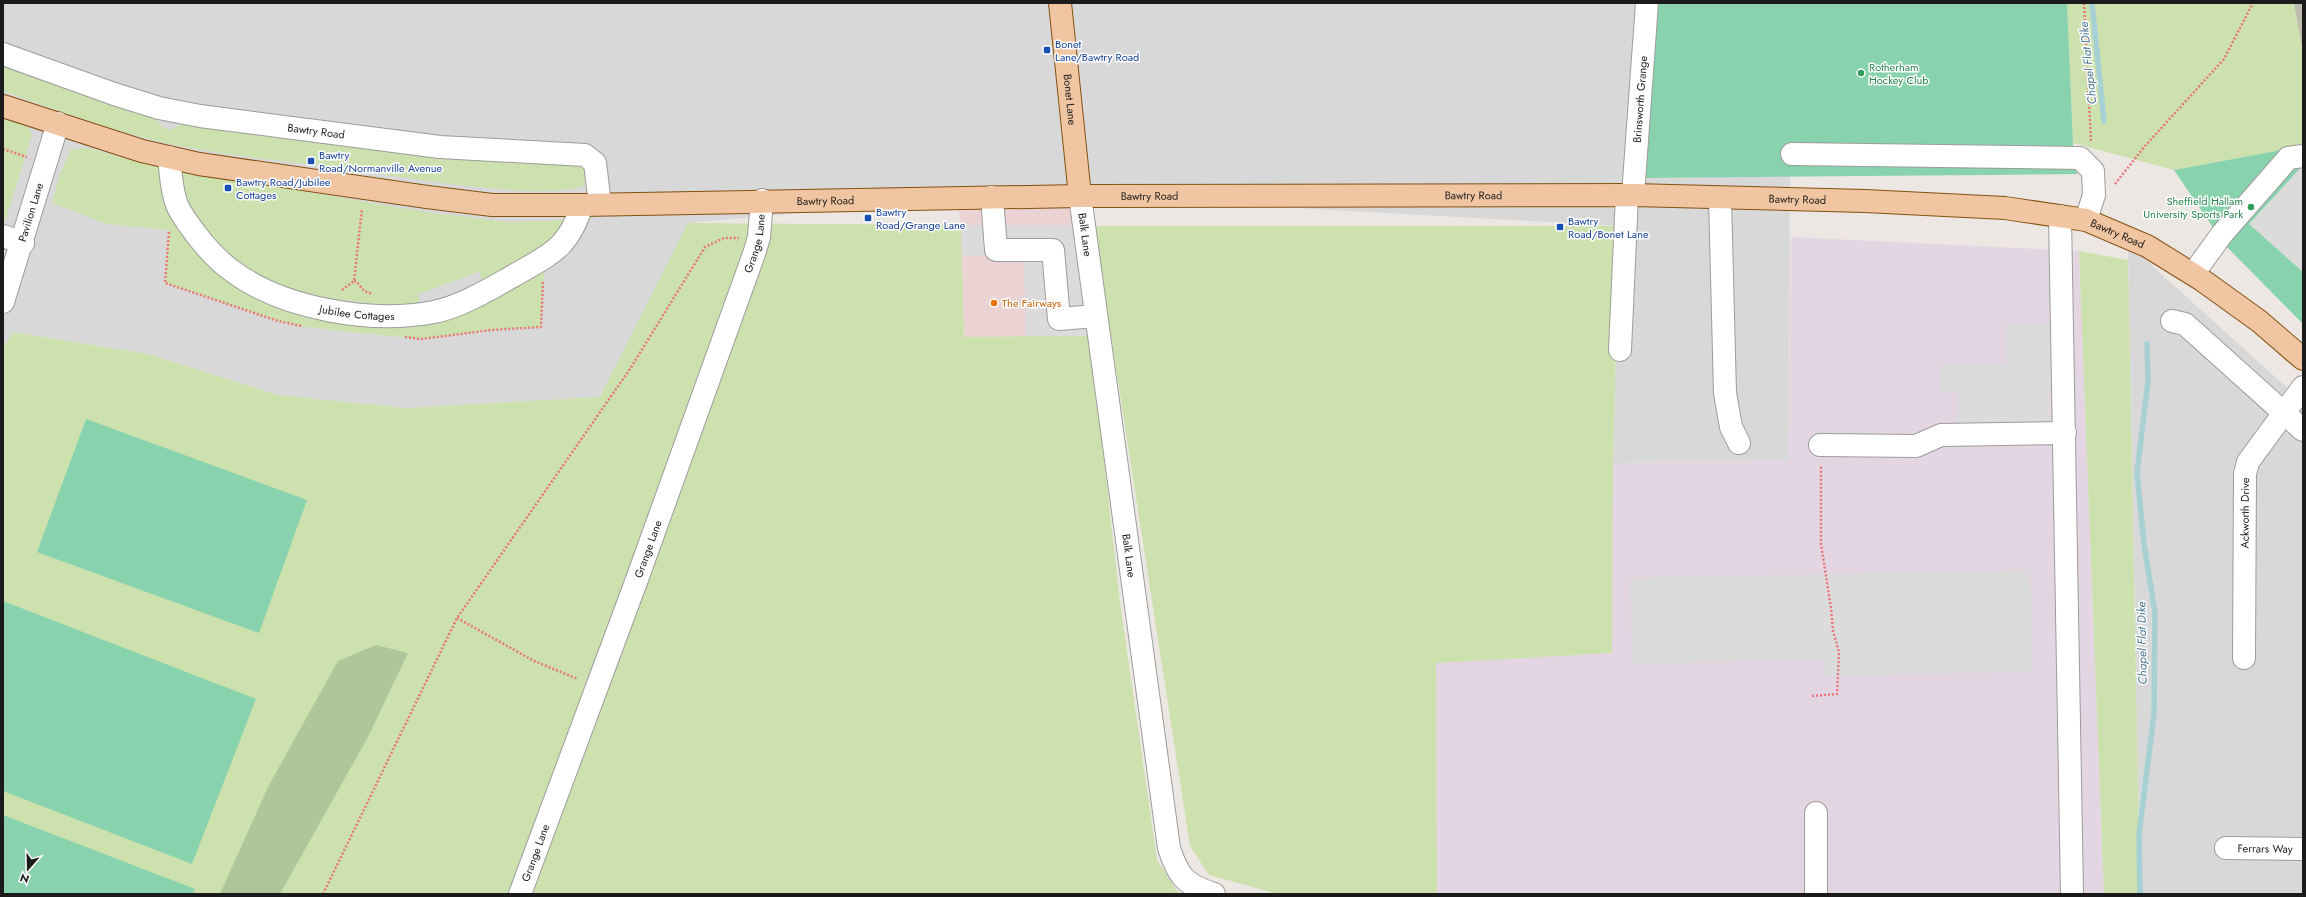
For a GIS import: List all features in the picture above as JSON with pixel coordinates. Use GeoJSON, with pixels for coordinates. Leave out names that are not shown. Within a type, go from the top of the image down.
{"type":"FeatureCollection","features":[{"type":"Feature","properties":{"kind":"main road","name":"Bonet Lane"},"geometry":{"type":"LineString","coordinates":[[1060,3],[1080,196]]}},
{"type":"Feature","properties":{"kind":"main road","name":"Bawtry Road"},"geometry":{"type":"LineString","coordinates":[[3,106],[142,151],[170,157],[231,169],[492,205],[591,205],[762,200],[1080,196],[1630,195],[1865,201],[2004,208],[2086,220],[2147,246],[2193,274],[2259,321],[2303,359]]}},
{"type":"Feature","properties":{"kind":"street","name":"Brinsworth Grange"},"geometry":{"type":"LineString","coordinates":[[1620,350],[1630,195],[1647,3]]}},
{"type":"Feature","properties":{"kind":"street","name":"Bawtry Road"},"geometry":{"type":"LineString","coordinates":[[3,54],[114,94],[159,108],[200,116],[440,147],[585,155],[595,163],[598,177],[591,205]]}},
{"type":"Feature","properties":{"kind":"street","name":"Pavilion Lane"},"geometry":{"type":"LineString","coordinates":[[3,302],[13,240],[58,123]]}},
{"type":"Feature","properties":{"kind":"street"},"geometry":{"type":"LineString","coordinates":[[1792,154],[2080,158],[2093,171],[2094,195],[2086,220]]}},
{"type":"Feature","properties":{"kind":"street"},"geometry":{"type":"LineString","coordinates":[[2193,274],[2222,234],[2288,158],[2303,156]]}},
{"type":"Feature","properties":{"kind":"street","name":"Jubilee Cottages"},"geometry":{"type":"LineString","coordinates":[[170,157],[172,187],[178,206],[201,241],[229,269],[249,282],[291,300],[349,313],[380,315],[434,312],[466,301],[560,248],[576,223],[591,205]]}},
{"type":"Feature","properties":{"kind":"street","name":"Balk Lane"},"geometry":{"type":"LineString","coordinates":[[1080,196],[1169,848],[1176,870],[1188,882],[1214,894]]}},
{"type":"Feature","properties":{"kind":"street"},"geometry":{"type":"LineString","coordinates":[[992,197],[996,250],[1053,250],[1059,319],[1096,316]]}},
{"type":"Feature","properties":{"kind":"street"},"geometry":{"type":"LineString","coordinates":[[1720,198],[1726,393],[1731,426],[1739,443]]}},
{"type":"Feature","properties":{"kind":"street","name":"Grange Lane"},"geometry":{"type":"LineString","coordinates":[[520,894],[597,687],[759,237],[762,200]]}},
{"type":"Feature","properties":{"kind":"street"},"geometry":{"type":"LineString","coordinates":[[2060,216],[2072,894]]}},
{"type":"Feature","properties":{"kind":"street"},"geometry":{"type":"LineString","coordinates":[[2172,321],[2185,324],[2303,430]]}},
{"type":"Feature","properties":{"kind":"street","name":"Ackworth Drive"},"geometry":{"type":"LineString","coordinates":[[2244,658],[2245,474],[2248,462],[2283,411],[2303,387]]}},
{"type":"Feature","properties":{"kind":"street"},"geometry":{"type":"LineString","coordinates":[[1820,445],[1916,446],[1941,435],[2065,433]]}},
{"type":"Feature","properties":{"kind":"street"},"geometry":{"type":"LineString","coordinates":[[1816,813],[1816,894]]}},
{"type":"Feature","properties":{"kind":"street","name":"Ferrars Way"},"geometry":{"type":"LineString","coordinates":[[2226,848],[2303,849]]}},
{"type":"Feature","properties":{"kind":"path"},"geometry":{"type":"LineString","coordinates":[[2084,3],[2093,171]]}},
{"type":"Feature","properties":{"kind":"path"},"geometry":{"type":"LineString","coordinates":[[2111,189],[2145,146],[2224,59],[2253,3]]}},
{"type":"Feature","properties":{"kind":"path"},"geometry":{"type":"LineString","coordinates":[[339,290],[344,290],[348,284],[354,281],[365,188]]}},
{"type":"Feature","properties":{"kind":"path"},"geometry":{"type":"LineString","coordinates":[[323,894],[457,618],[630,369],[705,247],[724,238],[759,237]]}},
{"type":"Feature","properties":{"kind":"path"},"geometry":{"type":"LineString","coordinates":[[1812,696],[1837,694],[1839,652],[1832,631],[1831,608],[1821,544],[1820,445]]}},
{"type":"Feature","properties":{"kind":"path"},"geometry":{"type":"LineString","coordinates":[[457,618],[534,661],[597,687]]}},
{"type":"Feature","properties":{"kind":"shaded area"},"geometry":{"type":"Polygon","coordinates":[[[3,3],[1658,3],[1642,178],[1790,176],[1789,461],[1613,463],[1619,226],[1080,196],[957,198],[689,223],[600,397],[406,408],[278,395],[148,354],[14,332],[3,349],[3,3]]]}},
{"type":"Feature","properties":{"kind":"shaded area"},"geometry":{"type":"Polygon","coordinates":[[[2303,3],[2303,55],[2294,4],[2303,3]]]}},
{"type":"Feature","properties":{"kind":"shaded area"},"geometry":{"type":"Polygon","coordinates":[[[2303,165],[2303,272],[2249,224],[2303,165]]]}},
{"type":"Feature","properties":{"kind":"shaded area"},"geometry":{"type":"Polygon","coordinates":[[[1080,196],[1099,336],[964,337],[961,225],[957,198],[1080,196]]]}},
{"type":"Feature","properties":{"kind":"shaded area"},"geometry":{"type":"Polygon","coordinates":[[[961,225],[1072,225],[1090,336],[1026,336],[1024,255],[962,256],[961,225]]]}},
{"type":"Feature","properties":{"kind":"shaded area"},"geometry":{"type":"Polygon","coordinates":[[[1791,237],[2079,251],[2104,894],[1437,894],[1436,663],[1612,653],[1613,463],[1789,461],[1791,237]]]}},
{"type":"Feature","properties":{"kind":"shaded area"},"geometry":{"type":"Polygon","coordinates":[[[2128,244],[2303,402],[2303,894],[2140,894],[2128,244]]]}},
{"type":"Feature","properties":{"kind":"shaded area"},"geometry":{"type":"Polygon","coordinates":[[[2006,323],[2050,325],[2049,423],[1958,425],[1958,392],[1941,392],[1941,365],[2006,365],[2006,323]]]}},
{"type":"Feature","properties":{"kind":"shaded area"},"geometry":{"type":"Polygon","coordinates":[[[2030,570],[2032,672],[1824,676],[1823,659],[1632,664],[1630,578],[2030,570]]]}},
{"type":"Feature","properties":{"kind":"green space","name":"Rotherham Hockey Club"},"geometry":{"type":"Polygon","coordinates":[[[1658,3],[2067,3],[2073,143],[2077,174],[1642,178],[1658,3]]]}},
{"type":"Feature","properties":{"kind":"green space"},"geometry":{"type":"Polygon","coordinates":[[[2067,3],[2296,3],[2294,4],[2303,55],[2303,146],[2174,170],[2073,143],[2067,3]]]}},
{"type":"Feature","properties":{"kind":"green space"},"geometry":{"type":"Polygon","coordinates":[[[3,62],[147,112],[164,128],[170,130],[185,122],[585,165],[592,182],[574,189],[546,191],[474,187],[236,155],[170,144],[107,127],[3,91],[3,62]]]}},
{"type":"Feature","properties":{"kind":"green space"},"geometry":{"type":"Polygon","coordinates":[[[3,117],[25,124],[32,134],[6,219],[3,221],[3,117]]]}},
{"type":"Feature","properties":{"kind":"green space","name":"Sheffield Hallam University Sports Park"},"geometry":{"type":"Polygon","coordinates":[[[2303,146],[2303,324],[2225,245],[2174,170],[2303,146]]]}},
{"type":"Feature","properties":{"kind":"green space"},"geometry":{"type":"Polygon","coordinates":[[[88,148],[164,169],[243,289],[410,320],[544,266],[541,327],[491,330],[422,339],[350,332],[299,326],[278,321],[165,283],[169,230],[107,224],[52,203],[59,176],[71,149],[88,148]]]}},
{"type":"Feature","properties":{"kind":"green space"},"geometry":{"type":"Polygon","coordinates":[[[177,170],[431,213],[511,222],[568,220],[557,239],[484,284],[479,272],[418,294],[420,305],[392,306],[296,294],[240,268],[193,220],[177,170]]]}},
{"type":"Feature","properties":{"kind":"green space"},"geometry":{"type":"Polygon","coordinates":[[[688,223],[961,225],[964,337],[1090,336],[1120,602],[1157,860],[1177,891],[1181,894],[3,894],[3,349],[13,332],[148,354],[278,395],[406,408],[600,397],[688,223]]]}},
{"type":"Feature","properties":{"kind":"green space"},"geometry":{"type":"Polygon","coordinates":[[[1094,226],[1619,226],[1613,463],[1612,653],[1436,663],[1437,894],[1278,894],[1209,875],[1190,846],[1094,226]]]}},
{"type":"Feature","properties":{"kind":"green space"},"geometry":{"type":"Polygon","coordinates":[[[2079,251],[2128,260],[2140,894],[2104,894],[2079,251]]]}},
{"type":"Feature","properties":{"kind":"green space"},"geometry":{"type":"Polygon","coordinates":[[[86,419],[307,500],[259,633],[37,552],[86,419]]]}},
{"type":"Feature","properties":{"kind":"green space"},"geometry":{"type":"Polygon","coordinates":[[[3,601],[256,699],[192,864],[3,791],[3,601]]]}},
{"type":"Feature","properties":{"kind":"green space"},"geometry":{"type":"Polygon","coordinates":[[[376,645],[408,653],[368,737],[280,894],[220,894],[268,787],[338,661],[376,645]]]}},
{"type":"Feature","properties":{"kind":"green space"},"geometry":{"type":"Polygon","coordinates":[[[3,815],[195,889],[193,894],[3,894],[3,815]]]}},
{"type":"Feature","properties":{"kind":"waterway","name":"Chapel Flat Dike"},"geometry":{"type":"LineString","coordinates":[[2092,3],[2104,121]]}},
{"type":"Feature","properties":{"kind":"waterway","name":"Chapel Flat Dike"},"geometry":{"type":"LineString","coordinates":[[2140,894],[2139,834],[2154,714],[2155,612],[2144,544],[2137,473],[2148,381],[2147,344]]}},
{"type":"Feature","properties":{"kind":"place","name":"Bonet Lane/Bawtry Road"},"geometry":{"type":"Point","coordinates":[1047,50]}},
{"type":"Feature","properties":{"kind":"place","name":"Rotherham Hockey Club"},"geometry":{"type":"Point","coordinates":[1861,73]}},
{"type":"Feature","properties":{"kind":"place","name":"Bawtry Road/Normanville Avenue"},"geometry":{"type":"Point","coordinates":[311,161]}},
{"type":"Feature","properties":{"kind":"place","name":"Bawtry Road/Jubilee Cottages"},"geometry":{"type":"Point","coordinates":[228,188]}},
{"type":"Feature","properties":{"kind":"place","name":"Sheffield Hallam University Sports Park"},"geometry":{"type":"Point","coordinates":[2251,207]}},
{"type":"Feature","properties":{"kind":"place","name":"Bawtry Road/Grange Lane"},"geometry":{"type":"Point","coordinates":[868,218]}},
{"type":"Feature","properties":{"kind":"place","name":"Bawtry Road/Bonet Lane"},"geometry":{"type":"Point","coordinates":[1560,227]}},
{"type":"Feature","properties":{"kind":"place","name":"The Fairways"},"geometry":{"type":"Point","coordinates":[994,303]}}]}
